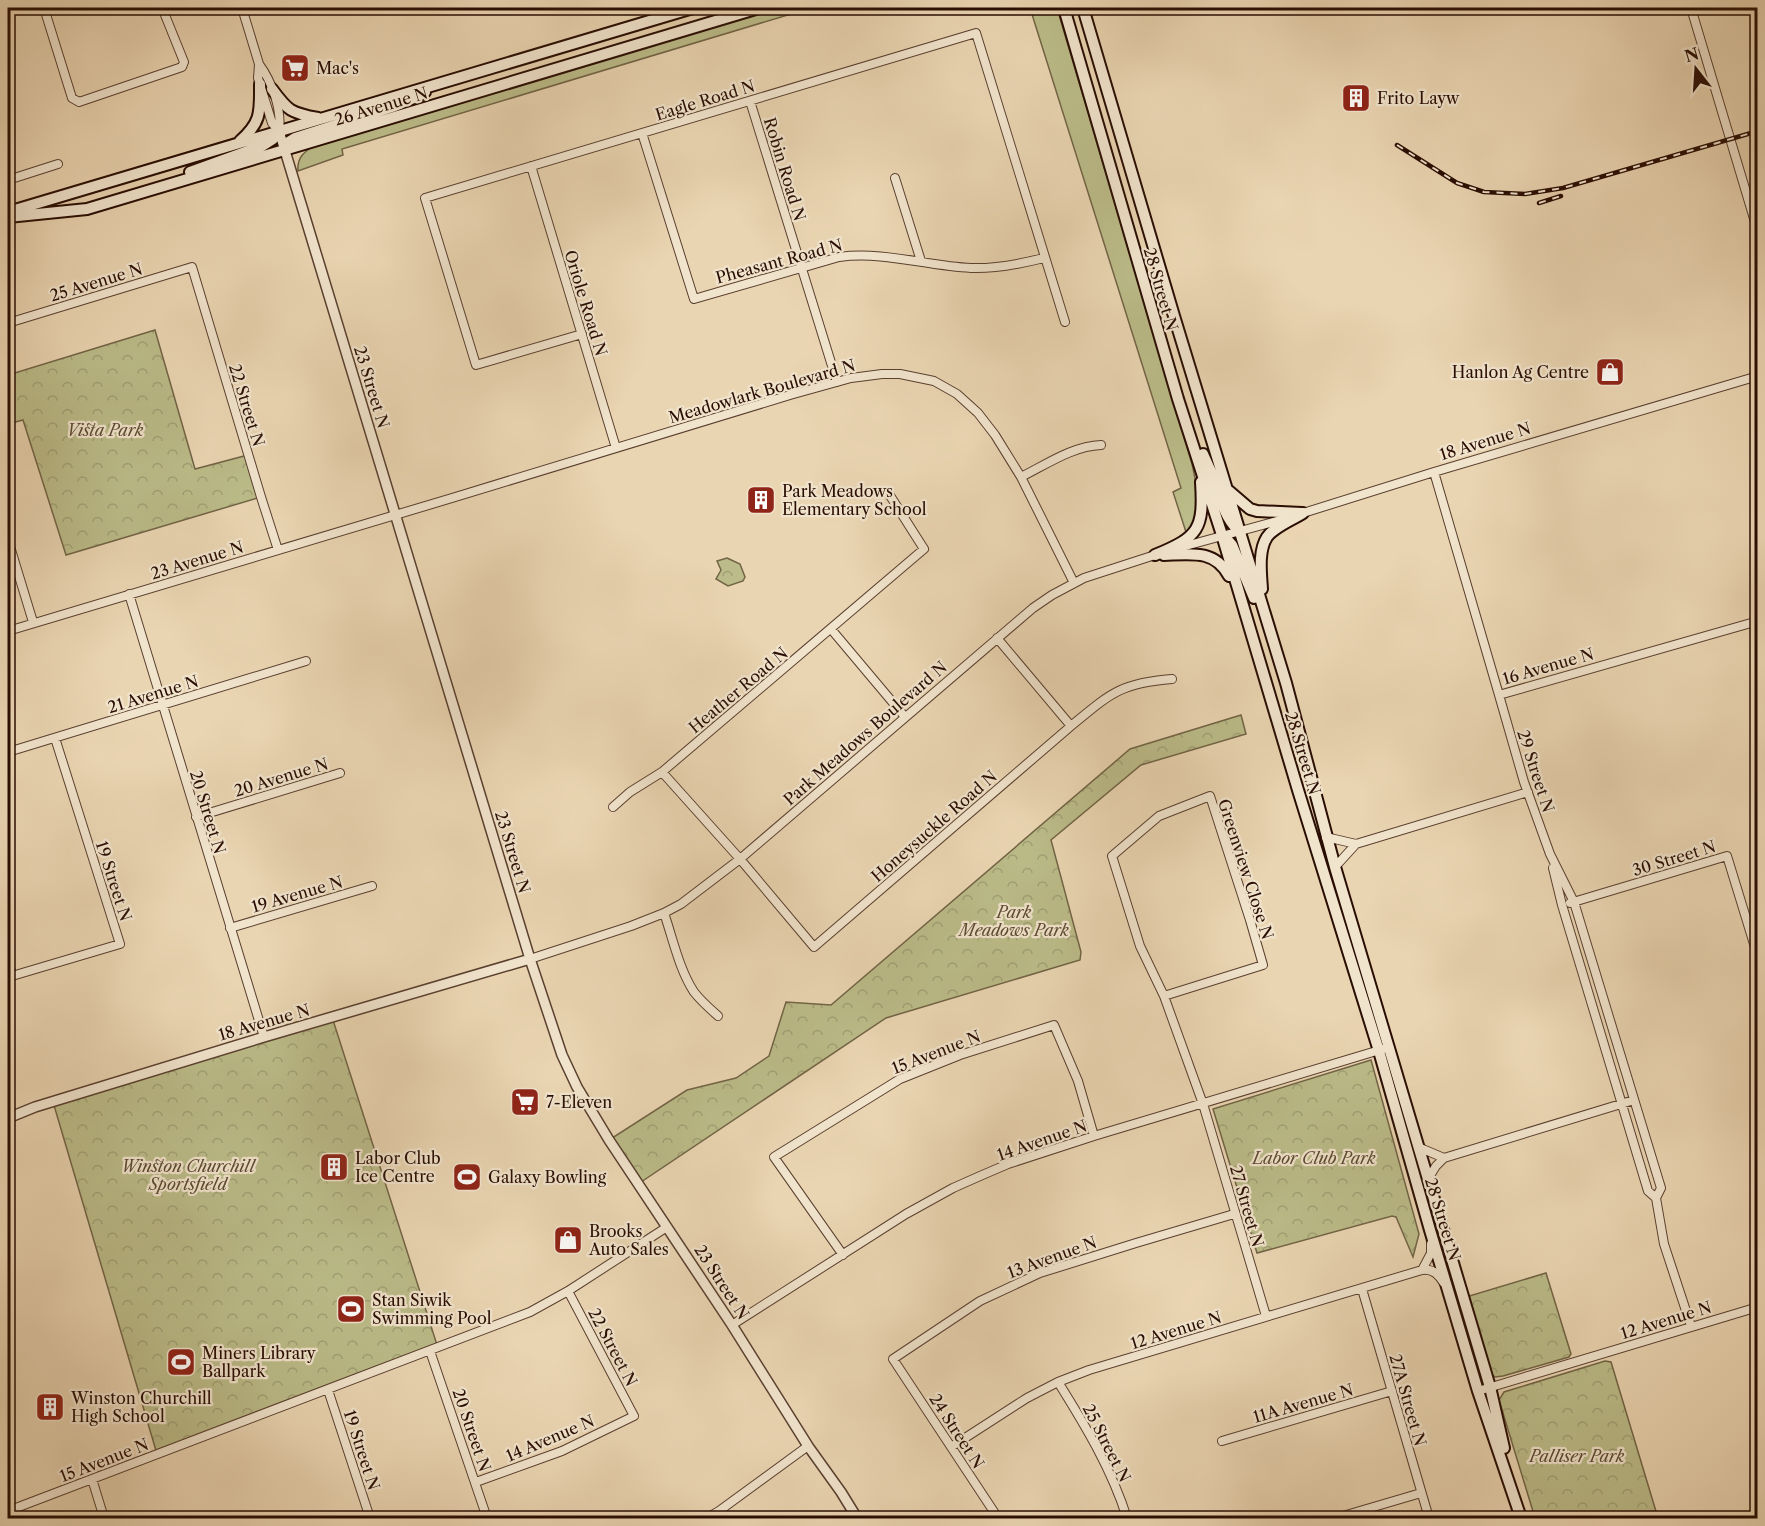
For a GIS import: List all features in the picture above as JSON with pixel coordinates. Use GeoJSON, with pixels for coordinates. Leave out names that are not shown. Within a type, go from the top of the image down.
{"type":"FeatureCollection","features":[{"type":"Feature","properties":{"kind":"main road","name":"26 Avenue N"},"geometry":{"type":"LineString","coordinates":[[8,212],[693,8]]}},
{"type":"Feature","properties":{"kind":"main road","name":"26 Avenue N"},"geometry":{"type":"LineString","coordinates":[[8,217],[87,210],[759,8]]}},
{"type":"Feature","properties":{"kind":"main road","name":"28 Street N"},"geometry":{"type":"LineString","coordinates":[[1064,8],[1178,399],[1222,535],[1298,790],[1419,1147],[1490,1387],[1517,1507]]}},
{"type":"Feature","properties":{"kind":"main road","name":"28 Street N"},"geometry":{"type":"LineString","coordinates":[[1081,8],[1092,38],[1286,683],[1384,1048],[1430,1230],[1478,1390],[1521,1518]]}},
{"type":"Feature","properties":{"kind":"main road"},"geometry":{"type":"LineString","coordinates":[[238,143],[256,123],[260,107],[260,84]]}},
{"type":"Feature","properties":{"kind":"main road"},"geometry":{"type":"LineString","coordinates":[[284,150],[287,143],[295,138],[395,106],[438,84]]}},
{"type":"Feature","properties":{"kind":"main road"},"geometry":{"type":"LineString","coordinates":[[272,89],[292,112],[321,118]]}},
{"type":"Feature","properties":{"kind":"main road"},"geometry":{"type":"LineString","coordinates":[[152,190],[175,177],[262,146],[273,139],[279,131]]}},
{"type":"Feature","properties":{"kind":"main road"},"geometry":{"type":"LineString","coordinates":[[1178,399],[1212,476],[1224,511],[1230,522],[1240,531]]}},
{"type":"Feature","properties":{"kind":"main road"},"geometry":{"type":"LineString","coordinates":[[1155,555],[1176,547],[1197,530],[1200,523],[1202,500],[1201,467]]}},
{"type":"Feature","properties":{"kind":"main road"},"geometry":{"type":"LineString","coordinates":[[1227,489],[1250,509],[1303,513]]}},
{"type":"Feature","properties":{"kind":"main road"},"geometry":{"type":"LineString","coordinates":[[1264,610],[1261,572],[1263,546],[1268,536],[1303,513]]}},
{"type":"Feature","properties":{"kind":"main road"},"geometry":{"type":"LineString","coordinates":[[1222,535],[1232,545],[1253,597],[1272,656],[1286,683]]}},
{"type":"Feature","properties":{"kind":"main road"},"geometry":{"type":"LineString","coordinates":[[1155,555],[1199,554],[1213,558],[1224,565],[1242,601]]}},
{"type":"Feature","properties":{"kind":"street"},"geometry":{"type":"LineString","coordinates":[[44,8],[72,98],[79,102],[182,67],[184,62],[164,8]]}},
{"type":"Feature","properties":{"kind":"street","name":"23 Street N"},"geometry":{"type":"LineString","coordinates":[[242,8],[259,64],[268,76],[272,89],[280,120],[279,131],[284,150],[530,959],[562,1055],[577,1087],[609,1140],[857,1518]]}},
{"type":"Feature","properties":{"kind":"street"},"geometry":{"type":"LineString","coordinates":[[1691,8],[1758,232]]}},
{"type":"Feature","properties":{"kind":"street","name":"Eagle Road N"},"geometry":{"type":"LineString","coordinates":[[582,334],[476,365],[425,198],[976,33],[1065,322]]}},
{"type":"Feature","properties":{"kind":"street","name":"23 Street N"},"geometry":{"type":"LineString","coordinates":[[259,64],[258,78],[272,123],[279,131]]}},
{"type":"Feature","properties":{"kind":"street","name":"Robin Road N"},"geometry":{"type":"LineString","coordinates":[[750,101],[837,382]]}},
{"type":"Feature","properties":{"kind":"street","name":"Pheasant Road N"},"geometry":{"type":"LineString","coordinates":[[642,133],[694,299],[839,257],[853,255],[888,256],[952,266],[987,268],[1015,265],[1044,258]]}},
{"type":"Feature","properties":{"kind":"street"},"geometry":{"type":"LineString","coordinates":[[8,180],[58,164]]}},
{"type":"Feature","properties":{"kind":"street","name":"Oriole Road N"},"geometry":{"type":"LineString","coordinates":[[531,166],[616,448]]}},
{"type":"Feature","properties":{"kind":"street"},"geometry":{"type":"LineString","coordinates":[[895,178],[921,261]]}},
{"type":"Feature","properties":{"kind":"street","name":"25 Avenue N"},"geometry":{"type":"LineString","coordinates":[[8,323],[192,267]]}},
{"type":"Feature","properties":{"kind":"street","name":"22 Street N"},"geometry":{"type":"LineString","coordinates":[[192,267],[278,549]]}},
{"type":"Feature","properties":{"kind":"street","name":"Meadowlark Boulevard N"},"geometry":{"type":"LineString","coordinates":[[395,515],[837,382],[866,375],[900,374],[916,376],[940,384],[957,394],[984,420],[1021,477],[1074,583]]}},
{"type":"Feature","properties":{"kind":"street","name":"18 Avenue N"},"geometry":{"type":"LineString","coordinates":[[1222,535],[1303,513],[1758,376]]}},
{"type":"Feature","properties":{"kind":"street"},"geometry":{"type":"LineString","coordinates":[[1021,477],[1076,450],[1101,445]]}},
{"type":"Feature","properties":{"kind":"street","name":"16 Avenue N"},"geometry":{"type":"LineString","coordinates":[[1434,472],[1498,695],[1758,621]]}},
{"type":"Feature","properties":{"kind":"street","name":"Heather Road N"},"geometry":{"type":"LineString","coordinates":[[614,807],[630,792],[662,772],[924,549],[889,494]]}},
{"type":"Feature","properties":{"kind":"street","name":"23 Avenue N"},"geometry":{"type":"LineString","coordinates":[[8,631],[395,515]]}},
{"type":"Feature","properties":{"kind":"street","name":"Park Meadows Boulevard N"},"geometry":{"type":"LineString","coordinates":[[530,959],[614,932],[681,904],[740,859],[1033,608],[1074,583],[1096,574],[1222,535]]}},
{"type":"Feature","properties":{"kind":"street"},"geometry":{"type":"LineString","coordinates":[[8,540],[33,622]]}},
{"type":"Feature","properties":{"kind":"street","name":"20 Street N"},"geometry":{"type":"LineString","coordinates":[[129,594],[195,817],[264,1037]]}},
{"type":"Feature","properties":{"kind":"street"},"geometry":{"type":"LineString","coordinates":[[831,628],[905,717]]}},
{"type":"Feature","properties":{"kind":"street"},"geometry":{"type":"LineString","coordinates":[[997,638],[1071,726]]}},
{"type":"Feature","properties":{"kind":"street","name":"21 Avenue N"},"geometry":{"type":"LineString","coordinates":[[8,752],[306,661]]}},
{"type":"Feature","properties":{"kind":"street","name":"Honeysuckle Road N"},"geometry":{"type":"LineString","coordinates":[[740,859],[813,947],[1071,726],[1118,690],[1141,682],[1172,679]]}},
{"type":"Feature","properties":{"kind":"street","name":"29 Street N"},"geometry":{"type":"LineString","coordinates":[[1498,695],[1550,854]]}},
{"type":"Feature","properties":{"kind":"street","name":"19 Street N"},"geometry":{"type":"LineString","coordinates":[[8,959],[12,976],[120,944],[55,738]]}},
{"type":"Feature","properties":{"kind":"street"},"geometry":{"type":"LineString","coordinates":[[662,772],[740,859]]}},
{"type":"Feature","properties":{"kind":"street","name":"20 Avenue N"},"geometry":{"type":"LineString","coordinates":[[195,817],[340,773]]}},
{"type":"Feature","properties":{"kind":"street"},"geometry":{"type":"LineString","coordinates":[[1326,837],[1356,844],[1528,792]]}},
{"type":"Feature","properties":{"kind":"street","name":"Greenview Close N"},"geometry":{"type":"LineString","coordinates":[[1164,996],[1263,965],[1210,796],[1159,816],[1112,855],[1140,944],[1164,996],[1203,1104]]}},
{"type":"Feature","properties":{"kind":"street"},"geometry":{"type":"LineString","coordinates":[[1335,867],[1356,844]]}},
{"type":"Feature","properties":{"kind":"street"},"geometry":{"type":"LineString","coordinates":[[1550,854],[1574,902],[1661,1188],[1656,1198],[1664,1244],[1691,1326]]}},
{"type":"Feature","properties":{"kind":"street"},"geometry":{"type":"LineString","coordinates":[[1550,854],[1562,905],[1648,1191],[1656,1198]]}},
{"type":"Feature","properties":{"kind":"street","name":"30 Street N"},"geometry":{"type":"LineString","coordinates":[[1562,905],[1727,856],[1758,957]]}},
{"type":"Feature","properties":{"kind":"street","name":"19 Avenue N"},"geometry":{"type":"LineString","coordinates":[[230,928],[372,886]]}},
{"type":"Feature","properties":{"kind":"street"},"geometry":{"type":"LineString","coordinates":[[664,913],[689,983],[700,999],[717,1016]]}},
{"type":"Feature","properties":{"kind":"street","name":"18 Avenue N"},"geometry":{"type":"LineString","coordinates":[[8,1118],[35,1107],[264,1037],[530,959]]}},
{"type":"Feature","properties":{"kind":"street","name":"15 Avenue N"},"geometry":{"type":"LineString","coordinates":[[843,1255],[774,1157],[900,1079],[960,1055],[1054,1025],[1078,1081],[1094,1136]]}},
{"type":"Feature","properties":{"kind":"street","name":"14 Avenue N"},"geometry":{"type":"LineString","coordinates":[[732,1325],[906,1214],[953,1188],[1008,1164],[1384,1048]]}},
{"type":"Feature","properties":{"kind":"street"},"geometry":{"type":"LineString","coordinates":[[1428,1179],[1444,1158],[1634,1100]]}},
{"type":"Feature","properties":{"kind":"street","name":"27 Street N"},"geometry":{"type":"LineString","coordinates":[[1203,1104],[1266,1316]]}},
{"type":"Feature","properties":{"kind":"street"},"geometry":{"type":"LineString","coordinates":[[1419,1147],[1444,1158]]}},
{"type":"Feature","properties":{"kind":"street","name":"13 Avenue N"},"geometry":{"type":"LineString","coordinates":[[893,1359],[980,1301],[1040,1273],[1234,1214]]}},
{"type":"Feature","properties":{"kind":"street","name":"15 Avenue N"},"geometry":{"type":"LineString","coordinates":[[8,1511],[530,1312],[568,1291],[667,1227]]}},
{"type":"Feature","properties":{"kind":"street"},"geometry":{"type":"LineString","coordinates":[[1422,1270],[1431,1253],[1430,1230]]}},
{"type":"Feature","properties":{"kind":"street"},"geometry":{"type":"LineString","coordinates":[[1422,1270],[1426,1269],[1438,1274],[1449,1291]]}},
{"type":"Feature","properties":{"kind":"street","name":"12 Avenue N"},"geometry":{"type":"LineString","coordinates":[[951,1447],[1027,1398],[1058,1382],[1266,1316],[1422,1270]]}},
{"type":"Feature","properties":{"kind":"street","name":"27A Street N"},"geometry":{"type":"LineString","coordinates":[[1362,1289],[1429,1518]]}},
{"type":"Feature","properties":{"kind":"street","name":"22 Street N"},"geometry":{"type":"LineString","coordinates":[[568,1291],[634,1416]]}},
{"type":"Feature","properties":{"kind":"street","name":"12 Avenue N"},"geometry":{"type":"LineString","coordinates":[[1478,1390],[1758,1306]]}},
{"type":"Feature","properties":{"kind":"street","name":"20 Street N"},"geometry":{"type":"LineString","coordinates":[[430,1351],[487,1518]]}},
{"type":"Feature","properties":{"kind":"street","name":"24 Street N"},"geometry":{"type":"LineString","coordinates":[[893,1359],[998,1518]]}},
{"type":"Feature","properties":{"kind":"street","name":"25 Street N"},"geometry":{"type":"LineString","coordinates":[[1058,1382],[1082,1419],[1121,1498],[1127,1518]]}},
{"type":"Feature","properties":{"kind":"street","name":"19 Street N"},"geometry":{"type":"LineString","coordinates":[[328,1390],[370,1518]]}},
{"type":"Feature","properties":{"kind":"street","name":"11A Avenue N"},"geometry":{"type":"LineString","coordinates":[[1222,1441],[1392,1391]]}},
{"type":"Feature","properties":{"kind":"street","name":"14 Avenue N"},"geometry":{"type":"LineString","coordinates":[[476,1482],[562,1451],[634,1416]]}},
{"type":"Feature","properties":{"kind":"street"},"geometry":{"type":"LineString","coordinates":[[706,1518],[721,1515],[808,1446]]}},
{"type":"Feature","properties":{"kind":"street"},"geometry":{"type":"LineString","coordinates":[[92,1479],[104,1518]]}},
{"type":"Feature","properties":{"kind":"street"},"geometry":{"type":"LineString","coordinates":[[1336,1518],[1421,1493]]}},
{"type":"Feature","properties":{"kind":"green space"},"geometry":{"type":"Polygon","coordinates":[[[760,8],[811,8],[342,149],[343,155],[298,171],[301,156],[313,146],[760,8]]]}},
{"type":"Feature","properties":{"kind":"green space"},"geometry":{"type":"Polygon","coordinates":[[[1030,8],[1057,8],[1192,464],[1198,511],[1195,521],[1186,532],[1173,492],[1181,488],[1030,8]]]}},
{"type":"Feature","properties":{"kind":"green space","name":"Vista Park"},"geometry":{"type":"Polygon","coordinates":[[[155,330],[195,469],[248,455],[261,497],[66,555],[23,420],[8,424],[8,375],[155,330]]]}},
{"type":"Feature","properties":{"kind":"green space"},"geometry":{"type":"Polygon","coordinates":[[[727,558],[740,564],[745,577],[743,581],[728,586],[716,579],[721,570],[717,561],[727,558]]]}},
{"type":"Feature","properties":{"kind":"green space","name":"Park Meadows Park"},"geometry":{"type":"Polygon","coordinates":[[[1241,715],[1246,734],[1141,765],[1051,840],[1081,952],[1080,960],[886,1018],[638,1184],[609,1140],[687,1090],[736,1078],[769,1056],[786,1002],[831,1005],[1130,749],[1241,715]]]}},
{"type":"Feature","properties":{"kind":"green space","name":"Winston Churchill Sportsfield"},"geometry":{"type":"Polygon","coordinates":[[[332,1017],[438,1348],[157,1454],[53,1102],[332,1017]]]}},
{"type":"Feature","properties":{"kind":"green space","name":"Labor Club Park"},"geometry":{"type":"Polygon","coordinates":[[[1371,1060],[1419,1234],[1413,1257],[1396,1217],[1392,1216],[1257,1253],[1213,1109],[1371,1060]]]}},
{"type":"Feature","properties":{"kind":"green space"},"geometry":{"type":"Polygon","coordinates":[[[1546,1273],[1571,1354],[1569,1357],[1495,1377],[1490,1373],[1466,1297],[1546,1273]]]}},
{"type":"Feature","properties":{"kind":"green space","name":"Palliser Park"},"geometry":{"type":"Polygon","coordinates":[[[1605,1361],[1611,1362],[1658,1518],[1535,1518],[1499,1400],[1504,1392],[1605,1361]]]}},
{"type":"Feature","properties":{"kind":"railway"},"geometry":{"type":"LineString","coordinates":[[1397,145],[1457,183],[1484,192],[1525,194],[1563,188],[1758,131]]}},
{"type":"Feature","properties":{"kind":"railway"},"geometry":{"type":"LineString","coordinates":[[1539,203],[1561,196]]}},
{"type":"Feature","properties":{"kind":"place","name":"Mac's"},"geometry":{"type":"Point","coordinates":[295,68]}},
{"type":"Feature","properties":{"kind":"place","name":"Frito Layw"},"geometry":{"type":"Point","coordinates":[1356,98]}},
{"type":"Feature","properties":{"kind":"place","name":"Hanlon Ag Centre"},"geometry":{"type":"Point","coordinates":[1610,372]}},
{"type":"Feature","properties":{"kind":"place","name":"Park Meadows Elementary School"},"geometry":{"type":"Point","coordinates":[761,500]}},
{"type":"Feature","properties":{"kind":"place","name":"7-Eleven"},"geometry":{"type":"Point","coordinates":[525,1102]}},
{"type":"Feature","properties":{"kind":"place","name":"Labor Club Ice Centre"},"geometry":{"type":"Point","coordinates":[334,1167]}},
{"type":"Feature","properties":{"kind":"place","name":"Galaxy Bowling"},"geometry":{"type":"Point","coordinates":[467,1177]}},
{"type":"Feature","properties":{"kind":"place","name":"Brooks Auto Sales"},"geometry":{"type":"Point","coordinates":[568,1240]}},
{"type":"Feature","properties":{"kind":"place","name":"Stan Siwik Swimming Pool"},"geometry":{"type":"Point","coordinates":[351,1309]}},
{"type":"Feature","properties":{"kind":"place","name":"Miners Library Ballpark"},"geometry":{"type":"Point","coordinates":[181,1362]}},
{"type":"Feature","properties":{"kind":"place","name":"Winston Churchill High School"},"geometry":{"type":"Point","coordinates":[50,1407]}}]}
